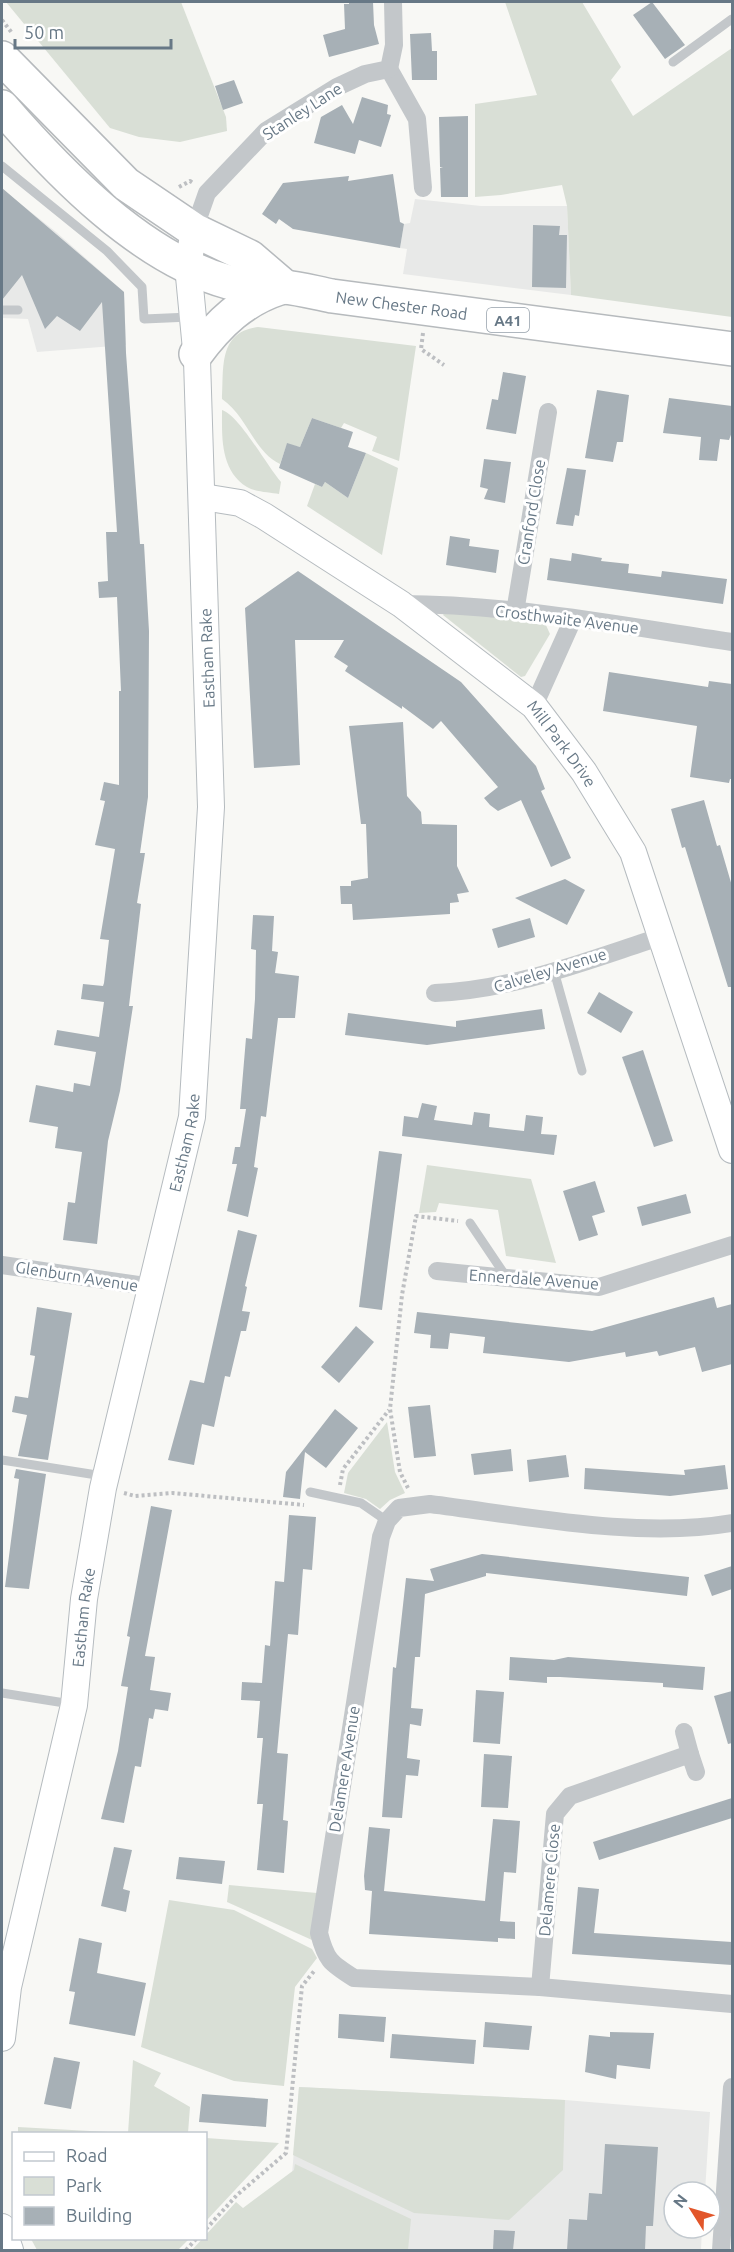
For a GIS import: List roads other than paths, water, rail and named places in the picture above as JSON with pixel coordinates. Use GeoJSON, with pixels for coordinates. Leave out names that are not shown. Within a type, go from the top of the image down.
{"type":"FeatureCollection","features":[{"type":"Feature","properties":{"kind":"highway"},"geometry":{"type":"LineString","coordinates":[[9,48],[40,99],[126,184],[194,230],[250,257],[285,287]]}},
{"type":"Feature","properties":{"kind":"highway","name":"New Chester Road"},"geometry":{"type":"LineString","coordinates":[[5,118],[84,194],[126,227],[188,266],[235,284],[285,287],[427,309],[732,349]]}},
{"type":"Feature","properties":{"kind":"highway","name":"A41"},"geometry":{"type":"LineString","coordinates":[[196,354],[230,315],[258,295],[285,287]]}},
{"type":"Feature","properties":{"kind":"street"},"geometry":{"type":"LineString","coordinates":[[393,2],[394,45],[389,69],[417,119],[423,188]]}},
{"type":"Feature","properties":{"kind":"street","name":"Stanley Lane"},"geometry":{"type":"LineString","coordinates":[[194,230],[207,193],[266,131],[337,87],[365,74],[389,69]]}},
{"type":"Feature","properties":{"kind":"street"},"geometry":{"type":"LineString","coordinates":[[5,118],[40,99]]}},
{"type":"Feature","properties":{"kind":"street","name":"Eastham Rake"},"geometry":{"type":"LineString","coordinates":[[2,2038],[8,1987],[74,1705],[84,1599],[104,1482],[192,1117],[202,993],[212,807],[203,497],[196,354],[188,266],[194,230]]}},
{"type":"Feature","properties":{"kind":"street","name":"Cranford Close"},"geometry":{"type":"LineString","coordinates":[[515,612],[548,412]]}},
{"type":"Feature","properties":{"kind":"street","name":"Mill Park Drive"},"geometry":{"type":"LineString","coordinates":[[203,497],[240,503],[264,516],[401,604],[534,706],[584,772],[633,852],[663,936],[732,1150]]}},
{"type":"Feature","properties":{"kind":"street","name":"Crosthwaite Avenue"},"geometry":{"type":"LineString","coordinates":[[401,604],[435,604],[515,612],[732,642]]}},
{"type":"Feature","properties":{"kind":"street"},"geometry":{"type":"LineString","coordinates":[[534,706],[573,619]]}},
{"type":"Feature","properties":{"kind":"street","name":"Calveley Avenue"},"geometry":{"type":"LineString","coordinates":[[435,993],[474,992],[516,983],[663,936]]}},
{"type":"Feature","properties":{"kind":"street","name":"Ennerdale Avenue"},"geometry":{"type":"LineString","coordinates":[[437,1271],[599,1287],[732,1245]]}},
{"type":"Feature","properties":{"kind":"street","name":"Glenburn Avenue"},"geometry":{"type":"LineString","coordinates":[[2,1264],[152,1287]]}},
{"type":"Feature","properties":{"kind":"street"},"geometry":{"type":"LineString","coordinates":[[387,1521],[399,1508],[417,1505],[651,1530],[703,1528],[732,1523]]}},
{"type":"Feature","properties":{"kind":"street","name":"Delamere Avenue"},"geometry":{"type":"LineString","coordinates":[[387,1521],[381,1537],[319,1933],[325,1956],[331,1964],[354,1978],[540,1988]]}},
{"type":"Feature","properties":{"kind":"street"},"geometry":{"type":"LineString","coordinates":[[684,1732],[696,1772]]}},
{"type":"Feature","properties":{"kind":"street","name":"Delamere Close"},"geometry":{"type":"LineString","coordinates":[[540,1988],[555,1814],[570,1796],[690,1754]]}},
{"type":"Feature","properties":{"kind":"street"},"geometry":{"type":"LineString","coordinates":[[540,1988],[732,2004]]}},
{"type":"Feature","properties":{"kind":"street"},"geometry":{"type":"LineString","coordinates":[[722,2250],[732,2087]]}},
{"type":"Feature","properties":{"kind":"street"},"geometry":{"type":"LineString","coordinates":[[2,2226],[10,2250]]}},
{"type":"Feature","properties":{"kind":"lane"},"geometry":{"type":"LineString","coordinates":[[674,62],[732,19]]}},
{"type":"Feature","properties":{"kind":"lane"},"geometry":{"type":"LineString","coordinates":[[2,166],[107,251],[142,287],[144,319],[192,316]]}},
{"type":"Feature","properties":{"kind":"lane"},"geometry":{"type":"LineString","coordinates":[[2,310],[18,310]]}},
{"type":"Feature","properties":{"kind":"lane"},"geometry":{"type":"LineString","coordinates":[[554,970],[582,1071]]}},
{"type":"Feature","properties":{"kind":"lane"},"geometry":{"type":"LineString","coordinates":[[470,1223],[507,1278]]}},
{"type":"Feature","properties":{"kind":"lane"},"geometry":{"type":"LineString","coordinates":[[2,1460],[104,1482]]}},
{"type":"Feature","properties":{"kind":"lane"},"geometry":{"type":"LineString","coordinates":[[310,1492],[361,1503],[387,1521]]}},
{"type":"Feature","properties":{"kind":"lane"},"geometry":{"type":"LineString","coordinates":[[2,1693],[74,1705]]}}]}
